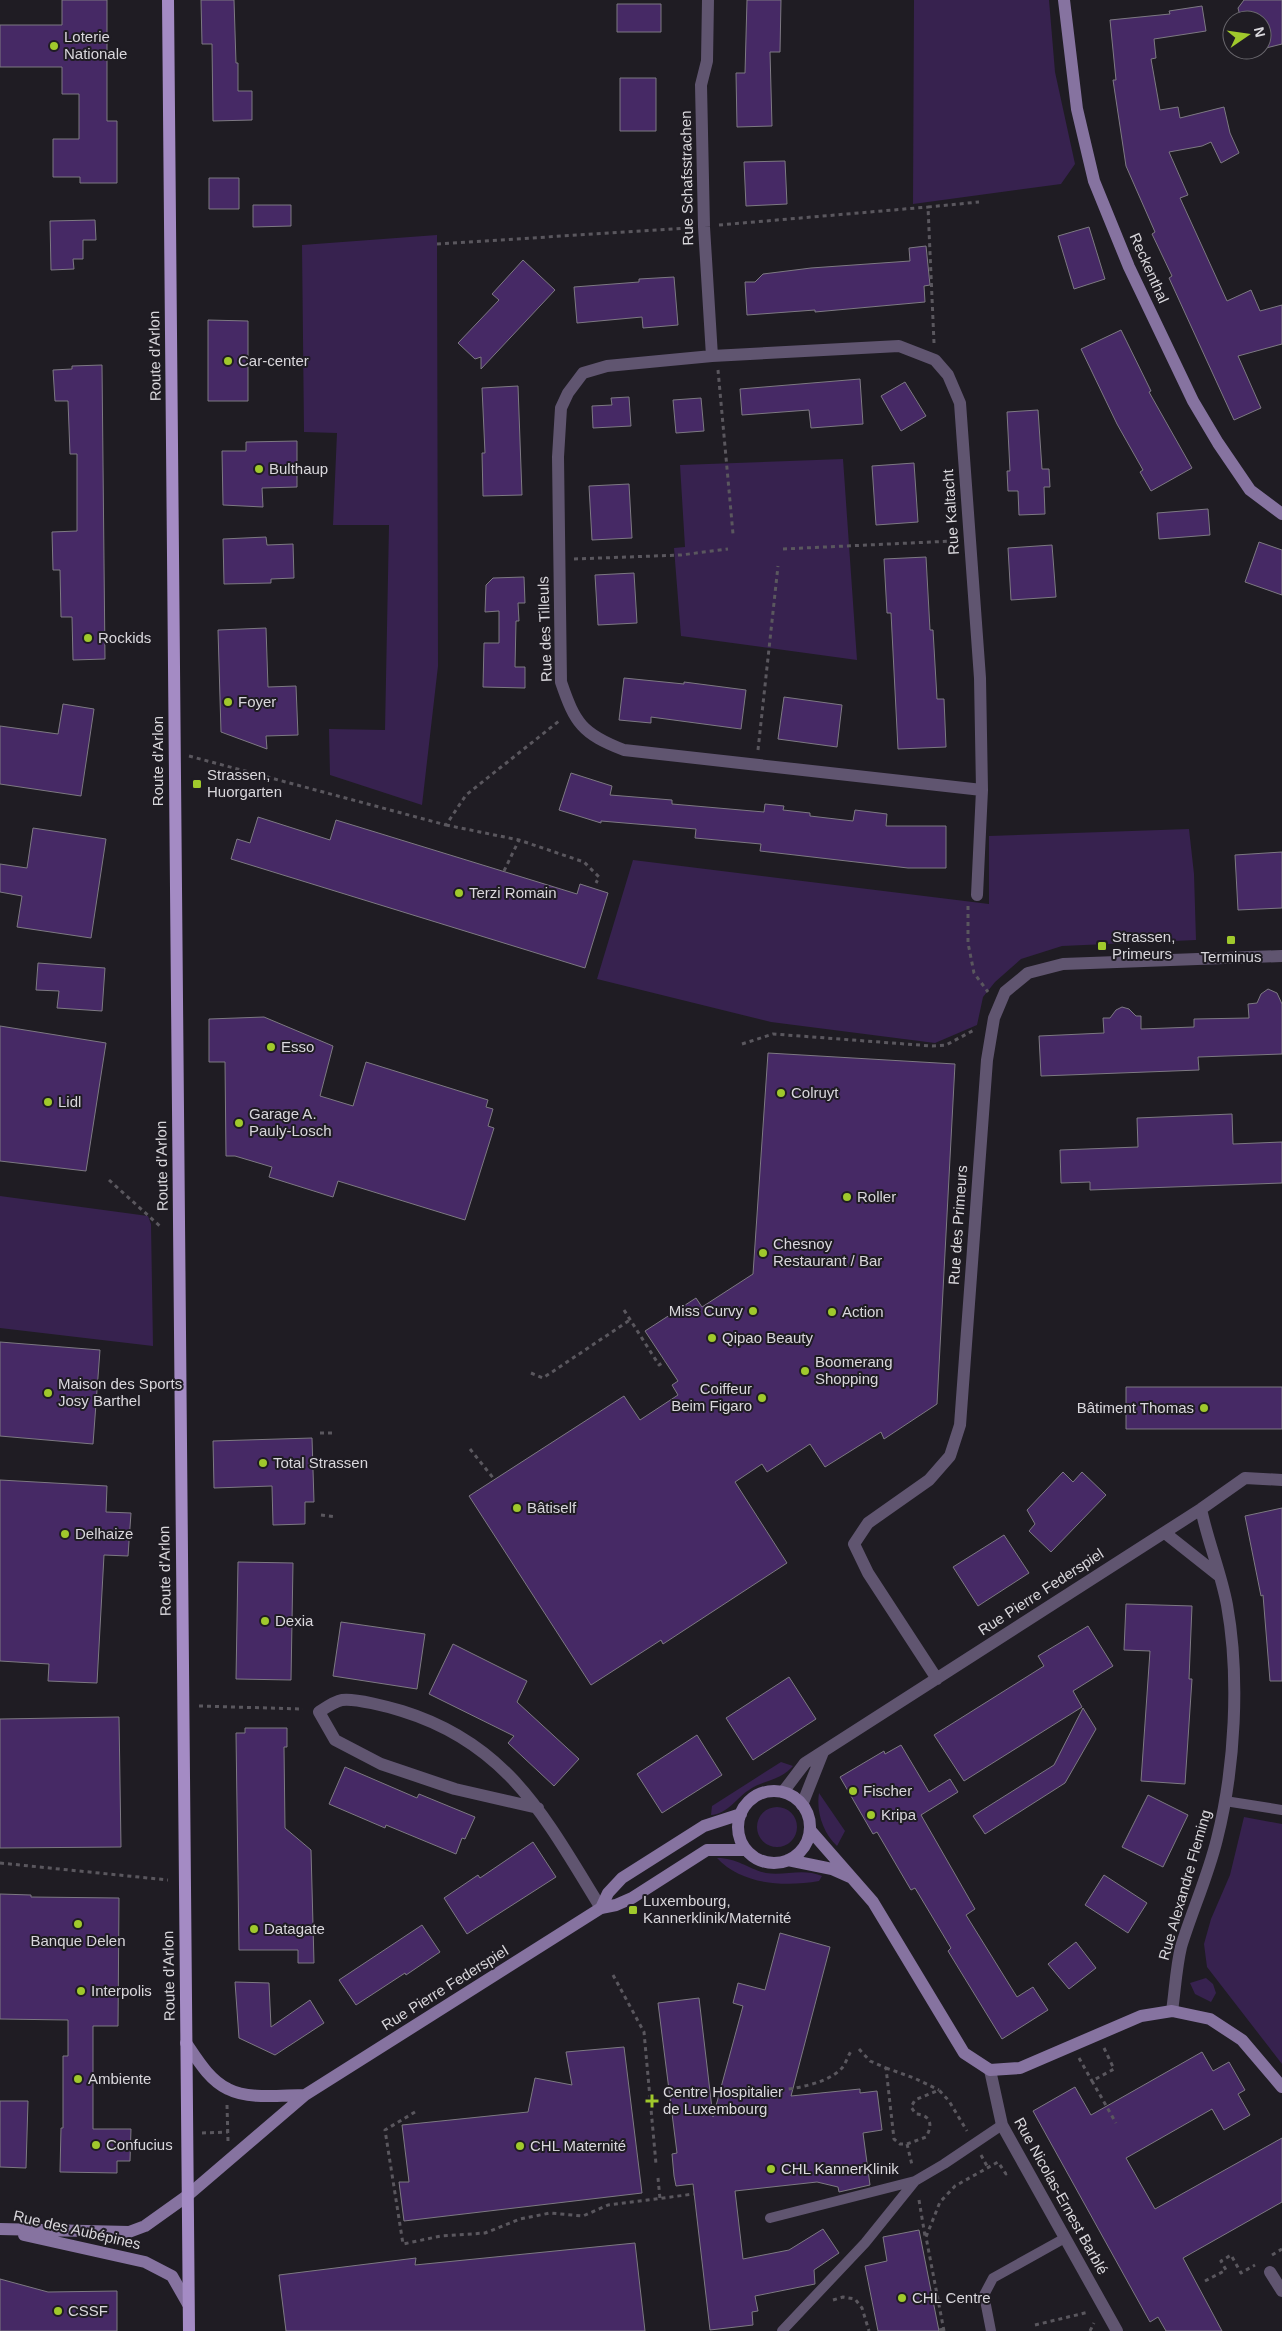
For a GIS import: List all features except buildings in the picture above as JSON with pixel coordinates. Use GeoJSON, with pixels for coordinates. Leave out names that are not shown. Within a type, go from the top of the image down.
{"type":"FeatureCollection","features":[{"type":"Feature","properties":{"kind":"main road","name":"Route d'Arlon"},"geometry":{"type":"LineString","coordinates":[[168,0],[189,2331]]}},
{"type":"Feature","properties":{"kind":"street","name":"Rue Schafsstrachen"},"geometry":{"type":"LineString","coordinates":[[708,0],[706,61],[702,85],[704,227],[712,356]]}},
{"type":"Feature","properties":{"kind":"street","name":"Reckenthal"},"geometry":{"type":"LineString","coordinates":[[1064,0],[1077,109],[1092,173],[1129,267],[1193,401],[1218,443],[1250,490],[1282,514]]}},
{"type":"Feature","properties":{"kind":"street"},"geometry":{"type":"LineString","coordinates":[[712,356],[899,346],[935,360]]}},
{"type":"Feature","properties":{"kind":"street","name":"Rue des Tilleuls"},"geometry":{"type":"LineString","coordinates":[[712,356],[607,366],[583,373],[568,392],[561,408],[558,457],[561,682],[571,712],[586,730],[601,742],[624,750],[982,790]]}},
{"type":"Feature","properties":{"kind":"street","name":"Rue Kaltacht"},"geometry":{"type":"LineString","coordinates":[[935,360],[948,375],[960,403],[980,678],[982,790],[977,895]]}},
{"type":"Feature","properties":{"kind":"street","name":"Rue des Primeurs"},"geometry":{"type":"LineString","coordinates":[[937,1679],[868,1573],[854,1544],[868,1523],[929,1480],[950,1456],[960,1425],[987,1060],[994,1018],[1000,1000],[1005,992],[1028,973],[1062,964],[1282,956]]}},
{"type":"Feature","properties":{"kind":"street","name":"Rue Pierre Federspiel"},"geometry":{"type":"LineString","coordinates":[[783,1792],[805,1763],[1165,1533],[1245,1478],[1282,1480]]}},
{"type":"Feature","properties":{"kind":"street","name":"Rue Alexandre Fleming"},"geometry":{"type":"LineString","coordinates":[[1172,2012],[1181,1949],[1217,1840],[1225,1801],[1232,1740],[1234,1684],[1228,1614],[1201,1509]]}},
{"type":"Feature","properties":{"kind":"street"},"geometry":{"type":"LineString","coordinates":[[1165,1533],[1218,1575]]}},
{"type":"Feature","properties":{"kind":"street"},"geometry":{"type":"LineString","coordinates":[[538,1808],[455,1789],[381,1764],[335,1740],[319,1712],[342,1700],[384,1706],[423,1718],[465,1738],[503,1768],[538,1808],[601,1908]]}},
{"type":"Feature","properties":{"kind":"street"},"geometry":{"type":"LineString","coordinates":[[802,1805],[823,1752]]}},
{"type":"Feature","properties":{"kind":"street"},"geometry":{"type":"LineString","coordinates":[[770,1791],[783,1792],[794,1797],[802,1805],[809,1817],[810,1830],[803,1848],[788,1860],[777,1863],[765,1862],[754,1857],[746,1850],[740,1838],[738,1826],[741,1814],[748,1803],[758,1795],[770,1791]]}},
{"type":"Feature","properties":{"kind":"street","name":"Rue Pierre Federspiel"},"geometry":{"type":"LineString","coordinates":[[601,1908],[608,1893],[622,1878],[704,1826],[741,1814]]}},
{"type":"Feature","properties":{"kind":"street"},"geometry":{"type":"LineString","coordinates":[[810,1830],[873,1902],[964,2053],[990,2070],[1020,2068],[1141,2016],[1172,2012],[1210,2019],[1242,2040],[1282,2088]]}},
{"type":"Feature","properties":{"kind":"street","name":"Rue Pierre Federspiel"},"geometry":{"type":"LineString","coordinates":[[187,2196],[305,2095],[601,1908],[616,1905],[632,1898],[707,1850],[746,1850]]}},
{"type":"Feature","properties":{"kind":"street"},"geometry":{"type":"LineString","coordinates":[[788,1860],[832,1869],[854,1879]]}},
{"type":"Feature","properties":{"kind":"street"},"geometry":{"type":"LineString","coordinates":[[186,2043],[206,2072],[227,2089],[248,2095],[305,2095]]}},
{"type":"Feature","properties":{"kind":"street","name":"Rue Nicolas-Ernest Barblé"},"geometry":{"type":"LineString","coordinates":[[990,2070],[1002,2125],[1117,2331]]}},
{"type":"Feature","properties":{"kind":"street","name":"Rue des Aubépines"},"geometry":{"type":"LineString","coordinates":[[0,2229],[129,2232],[145,2226],[187,2196]]}},
{"type":"Feature","properties":{"kind":"street","name":"Rue des Aubépines"},"geometry":{"type":"LineString","coordinates":[[0,2229],[145,2262],[172,2276],[188,2304]]}},
{"type":"Feature","properties":{"kind":"street"},"geometry":{"type":"LineString","coordinates":[[1270,2272],[1282,2291]]}},
{"type":"Feature","properties":{"kind":"lane"},"geometry":{"type":"LineString","coordinates":[[1225,1801],[1282,1810]]}},
{"type":"Feature","properties":{"kind":"lane"},"geometry":{"type":"LineString","coordinates":[[770,2218],[915,2181],[1002,2125]]}},
{"type":"Feature","properties":{"kind":"lane"},"geometry":{"type":"LineString","coordinates":[[782,2331],[865,2243],[915,2181]]}},
{"type":"Feature","properties":{"kind":"lane"},"geometry":{"type":"LineString","coordinates":[[991,2331],[984,2295],[993,2278],[1065,2238]]}},
{"type":"Feature","properties":{"kind":"path"},"geometry":{"type":"LineString","coordinates":[[437,244],[704,227],[979,202]]}},
{"type":"Feature","properties":{"kind":"path"},"geometry":{"type":"LineString","coordinates":[[928,207],[935,360]]}},
{"type":"Feature","properties":{"kind":"path"},"geometry":{"type":"LineString","coordinates":[[712,356],[719,373],[733,534]]}},
{"type":"Feature","properties":{"kind":"path"},"geometry":{"type":"LineString","coordinates":[[783,548],[969,540]]}},
{"type":"Feature","properties":{"kind":"path"},"geometry":{"type":"LineString","coordinates":[[560,560],[681,555],[728,549]]}},
{"type":"Feature","properties":{"kind":"path"},"geometry":{"type":"LineString","coordinates":[[758,766],[778,566]]}},
{"type":"Feature","properties":{"kind":"path"},"geometry":{"type":"LineString","coordinates":[[446,825],[466,796],[571,712]]}},
{"type":"Feature","properties":{"kind":"path"},"geometry":{"type":"LineString","coordinates":[[174,752],[446,825],[519,840],[584,862],[599,876],[596,883]]}},
{"type":"Feature","properties":{"kind":"path"},"geometry":{"type":"LineString","coordinates":[[504,871],[519,840]]}},
{"type":"Feature","properties":{"kind":"path"},"geometry":{"type":"LineString","coordinates":[[977,895],[968,903],[968,943],[974,973],[987,992],[1000,1000]]}},
{"type":"Feature","properties":{"kind":"path"},"geometry":{"type":"LineString","coordinates":[[742,1044],[773,1034],[932,1046],[946,1045],[994,1018]]}},
{"type":"Feature","properties":{"kind":"path"},"geometry":{"type":"LineString","coordinates":[[109,1180],[179,1242]]}},
{"type":"Feature","properties":{"kind":"path"},"geometry":{"type":"LineString","coordinates":[[624,1310],[659,1365],[665,1361]]}},
{"type":"Feature","properties":{"kind":"path"},"geometry":{"type":"LineString","coordinates":[[531,1373],[544,1378],[630,1320]]}},
{"type":"Feature","properties":{"kind":"path"},"geometry":{"type":"LineString","coordinates":[[320,1432],[336,1433]]}},
{"type":"Feature","properties":{"kind":"path"},"geometry":{"type":"LineString","coordinates":[[470,1449],[494,1480]]}},
{"type":"Feature","properties":{"kind":"path"},"geometry":{"type":"LineString","coordinates":[[320,1514],[336,1517]]}},
{"type":"Feature","properties":{"kind":"path"},"geometry":{"type":"LineString","coordinates":[[183,1704],[215,1708],[319,1712]]}},
{"type":"Feature","properties":{"kind":"path"},"geometry":{"type":"LineString","coordinates":[[0,1863],[184,1881]]}},
{"type":"Feature","properties":{"kind":"path"},"geometry":{"type":"LineString","coordinates":[[613,1975],[644,2032],[656,2164]]}},
{"type":"Feature","properties":{"kind":"path"},"geometry":{"type":"LineString","coordinates":[[1092,2082],[1114,2069],[1097,2034]]}},
{"type":"Feature","properties":{"kind":"path"},"geometry":{"type":"LineString","coordinates":[[1072,2045],[1116,2123]]}},
{"type":"Feature","properties":{"kind":"path"},"geometry":{"type":"LineString","coordinates":[[859,2049],[870,2061],[939,2090],[949,2101],[988,2168]]}},
{"type":"Feature","properties":{"kind":"path"},"geometry":{"type":"LineString","coordinates":[[741,2094],[792,2089],[827,2079],[842,2068],[851,2051]]}},
{"type":"Feature","properties":{"kind":"path"},"geometry":{"type":"LineString","coordinates":[[886,2068],[894,2139],[900,2144],[906,2144],[926,2137],[930,2130],[931,2123],[929,2119],[923,2115],[916,2114],[911,2108],[915,2100],[939,2090]]}},
{"type":"Feature","properties":{"kind":"path"},"geometry":{"type":"LineString","coordinates":[[227,2089],[228,2161]]}},
{"type":"Feature","properties":{"kind":"path"},"geometry":{"type":"LineString","coordinates":[[415,2112],[385,2130],[403,2244],[441,2236],[486,2233],[520,2219],[550,2213],[583,2216],[608,2205],[694,2194]]}},
{"type":"Feature","properties":{"kind":"path"},"geometry":{"type":"LineString","coordinates":[[187,2134],[228,2132]]}},
{"type":"Feature","properties":{"kind":"path"},"geometry":{"type":"LineString","coordinates":[[906,2144],[944,2330],[939,2330]]}},
{"type":"Feature","properties":{"kind":"path"},"geometry":{"type":"LineString","coordinates":[[926,2237],[940,2202],[956,2186],[998,2162],[1006,2174],[1024,2164]]}},
{"type":"Feature","properties":{"kind":"path"},"geometry":{"type":"LineString","coordinates":[[658,2178],[660,2199]]}},
{"type":"Feature","properties":{"kind":"path"},"geometry":{"type":"LineString","coordinates":[[1205,2281],[1226,2270],[1221,2261],[1231,2255],[1242,2273]]}},
{"type":"Feature","properties":{"kind":"path"},"geometry":{"type":"LineString","coordinates":[[816,2297],[824,2304],[843,2296],[855,2299],[862,2308],[869,2331]]}},
{"type":"Feature","properties":{"kind":"path"},"geometry":{"type":"LineString","coordinates":[[1035,2325],[1104,2308]]}},
{"type":"Feature","properties":{"kind":"shaded area"},"geometry":{"type":"Polygon","coordinates":[[[914,0],[1049,0],[1055,72],[1075,164],[1061,184],[913,204],[914,0]]]}},
{"type":"Feature","properties":{"kind":"shaded area"},"geometry":{"type":"Polygon","coordinates":[[[437,235],[438,666],[422,805],[330,775],[329,729],[385,730],[389,525],[333,525],[337,433],[304,432],[302,245],[437,235]]]}},
{"type":"Feature","properties":{"kind":"shaded area"},"geometry":{"type":"Polygon","coordinates":[[[843,459],[857,660],[681,636],[674,548],[685,547],[680,465],[843,459]]]}},
{"type":"Feature","properties":{"kind":"shaded area"},"geometry":{"type":"Polygon","coordinates":[[[1189,829],[1194,874],[1196,940],[1062,946],[1021,959],[995,982],[983,997],[977,1025],[935,1043],[771,1022],[597,979],[633,860],[989,904],[989,836],[1189,829]]]}},
{"type":"Feature","properties":{"kind":"shaded area"},"geometry":{"type":"Polygon","coordinates":[[[0,1196],[148,1216],[151,1224],[153,1346],[0,1328],[0,1196]]]}},
{"type":"Feature","properties":{"kind":"shaded area"},"geometry":{"type":"Polygon","coordinates":[[[781,1762],[793,1766],[777,1778],[755,1786],[744,1793],[722,1812],[711,1815],[712,1806],[781,1762]]]}},
{"type":"Feature","properties":{"kind":"shaded area"},"geometry":{"type":"Polygon","coordinates":[[[819,1793],[845,1831],[837,1846],[824,1829],[820,1815],[819,1793]]]}},
{"type":"Feature","properties":{"kind":"shaded area"},"geometry":{"type":"Polygon","coordinates":[[[781,1807],[788,1810],[794,1816],[797,1827],[796,1835],[788,1844],[781,1847],[773,1847],[766,1844],[758,1835],[757,1823],[760,1816],[769,1808],[781,1807]]]}},
{"type":"Feature","properties":{"kind":"shaded area"},"geometry":{"type":"Polygon","coordinates":[[[1244,1817],[1282,1824],[1282,2064],[1207,1967],[1204,1944],[1211,1919],[1230,1875],[1244,1817]]]}},
{"type":"Feature","properties":{"kind":"shaded area"},"geometry":{"type":"Polygon","coordinates":[[[717,1858],[731,1860],[766,1873],[801,1872],[822,1876],[819,1881],[806,1883],[765,1882],[739,1874],[717,1858]]]}},
{"type":"Feature","properties":{"kind":"shaded area"},"geometry":{"type":"Polygon","coordinates":[[[1206,1978],[1213,1984],[1216,1993],[1211,2002],[1195,1994],[1190,1983],[1206,1978]]]}},
{"type":"Feature","properties":{"kind":"place","name":"Loterie Nationale"},"geometry":{"type":"Point","coordinates":[54,46]}},
{"type":"Feature","properties":{"kind":"place","name":"Car-center"},"geometry":{"type":"Point","coordinates":[228,361]}},
{"type":"Feature","properties":{"kind":"place","name":"Bulthaup"},"geometry":{"type":"Point","coordinates":[259,469]}},
{"type":"Feature","properties":{"kind":"place","name":"Rockids"},"geometry":{"type":"Point","coordinates":[88,638]}},
{"type":"Feature","properties":{"kind":"place","name":"Foyer"},"geometry":{"type":"Point","coordinates":[228,702]}},
{"type":"Feature","properties":{"kind":"place","name":"Strassen, Huorgarten"},"geometry":{"type":"Point","coordinates":[197,784]}},
{"type":"Feature","properties":{"kind":"place","name":"Terzi Romain"},"geometry":{"type":"Point","coordinates":[459,893]}},
{"type":"Feature","properties":{"kind":"place","name":"Terminus"},"geometry":{"type":"Point","coordinates":[1231,940]}},
{"type":"Feature","properties":{"kind":"place","name":"Strassen, Primeurs"},"geometry":{"type":"Point","coordinates":[1102,946]}},
{"type":"Feature","properties":{"kind":"place","name":"Esso"},"geometry":{"type":"Point","coordinates":[271,1047]}},
{"type":"Feature","properties":{"kind":"place","name":"Colruyt"},"geometry":{"type":"Point","coordinates":[781,1093]}},
{"type":"Feature","properties":{"kind":"place","name":"Lidl"},"geometry":{"type":"Point","coordinates":[48,1102]}},
{"type":"Feature","properties":{"kind":"place","name":"Garage A. Pauly-Losch"},"geometry":{"type":"Point","coordinates":[239,1123]}},
{"type":"Feature","properties":{"kind":"place","name":"Roller"},"geometry":{"type":"Point","coordinates":[847,1197]}},
{"type":"Feature","properties":{"kind":"place","name":"Chesnoy Restaurant / Bar"},"geometry":{"type":"Point","coordinates":[763,1253]}},
{"type":"Feature","properties":{"kind":"place","name":"Miss Curvy"},"geometry":{"type":"Point","coordinates":[753,1311]}},
{"type":"Feature","properties":{"kind":"place","name":"Action"},"geometry":{"type":"Point","coordinates":[832,1312]}},
{"type":"Feature","properties":{"kind":"place","name":"Qipao Beauty"},"geometry":{"type":"Point","coordinates":[712,1338]}},
{"type":"Feature","properties":{"kind":"place","name":"Boomerang Shopping"},"geometry":{"type":"Point","coordinates":[805,1371]}},
{"type":"Feature","properties":{"kind":"place","name":"Maison des Sports Josy Barthel"},"geometry":{"type":"Point","coordinates":[48,1393]}},
{"type":"Feature","properties":{"kind":"place","name":"Coiffeur Beim Figaro"},"geometry":{"type":"Point","coordinates":[762,1398]}},
{"type":"Feature","properties":{"kind":"place","name":"Bâtiment Thomas"},"geometry":{"type":"Point","coordinates":[1204,1408]}},
{"type":"Feature","properties":{"kind":"place","name":"Total Strassen"},"geometry":{"type":"Point","coordinates":[263,1463]}},
{"type":"Feature","properties":{"kind":"place","name":"Bâtiself"},"geometry":{"type":"Point","coordinates":[517,1508]}},
{"type":"Feature","properties":{"kind":"place","name":"Delhaize"},"geometry":{"type":"Point","coordinates":[65,1534]}},
{"type":"Feature","properties":{"kind":"place","name":"Dexia"},"geometry":{"type":"Point","coordinates":[265,1621]}},
{"type":"Feature","properties":{"kind":"place","name":"Fischer"},"geometry":{"type":"Point","coordinates":[853,1791]}},
{"type":"Feature","properties":{"kind":"place","name":"Kripa"},"geometry":{"type":"Point","coordinates":[871,1815]}},
{"type":"Feature","properties":{"kind":"place","name":"Luxembourg, Kannerklinik/Maternité"},"geometry":{"type":"Point","coordinates":[633,1910]}},
{"type":"Feature","properties":{"kind":"place","name":"Banque Delen"},"geometry":{"type":"Point","coordinates":[78,1924]}},
{"type":"Feature","properties":{"kind":"place","name":"Datagate"},"geometry":{"type":"Point","coordinates":[254,1929]}},
{"type":"Feature","properties":{"kind":"place","name":"Interpolis"},"geometry":{"type":"Point","coordinates":[81,1991]}},
{"type":"Feature","properties":{"kind":"place","name":"Ambiente"},"geometry":{"type":"Point","coordinates":[78,2079]}},
{"type":"Feature","properties":{"kind":"place","name":"Centre Hospitalier de Luxembourg"},"geometry":{"type":"Point","coordinates":[652,2101]}},
{"type":"Feature","properties":{"kind":"place","name":"Confucius"},"geometry":{"type":"Point","coordinates":[96,2145]}},
{"type":"Feature","properties":{"kind":"place","name":"CHL Maternité"},"geometry":{"type":"Point","coordinates":[520,2146]}},
{"type":"Feature","properties":{"kind":"place","name":"CHL KannerKlinik"},"geometry":{"type":"Point","coordinates":[771,2169]}},
{"type":"Feature","properties":{"kind":"place","name":"CHL Centre"},"geometry":{"type":"Point","coordinates":[902,2298]}},
{"type":"Feature","properties":{"kind":"place","name":"CSSF"},"geometry":{"type":"Point","coordinates":[58,2311]}}]}
